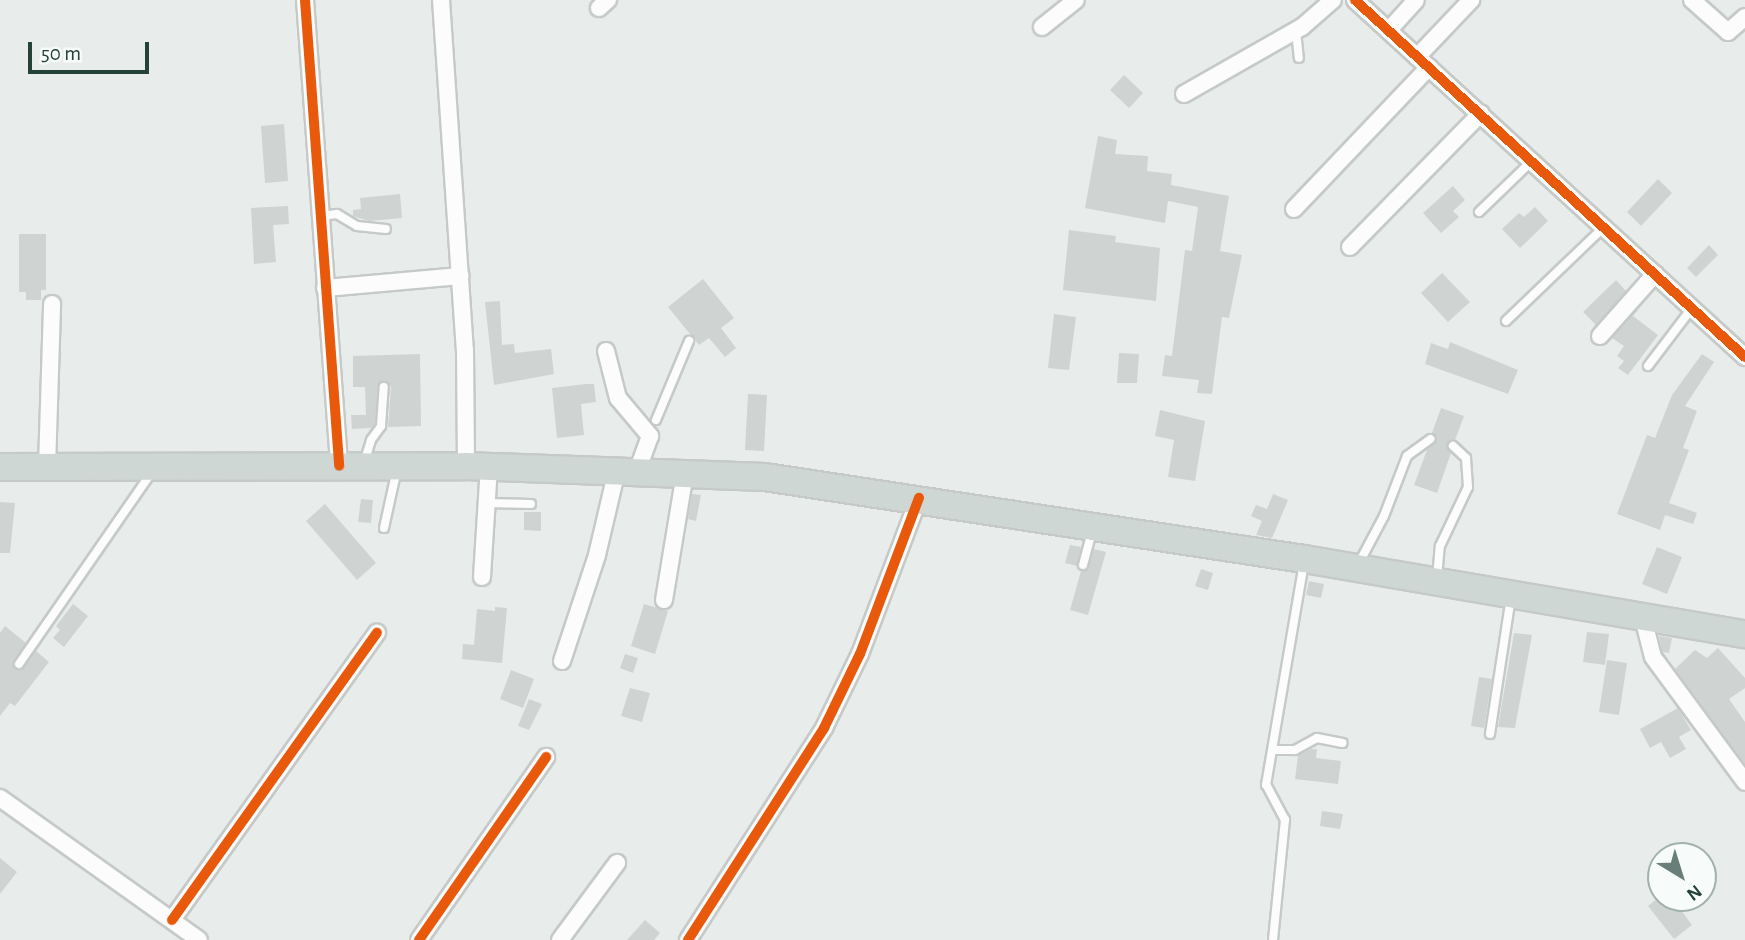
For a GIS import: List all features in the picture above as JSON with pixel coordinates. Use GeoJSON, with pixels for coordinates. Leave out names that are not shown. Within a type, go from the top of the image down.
{"type":"FeatureCollection","features":[{"type":"Feature","properties":{"kind":"main road"},"geometry":{"type":"LineString","coordinates":[[0,467],[478,466],[765,477],[919,498],[1304,559],[1642,614],[1745,634]]}},
{"type":"Feature","properties":{"kind":"street"},"geometry":{"type":"LineString","coordinates":[[305,0],[325,288],[351,466]]}},
{"type":"Feature","properties":{"kind":"street"},"geometry":{"type":"LineString","coordinates":[[441,0],[460,276],[478,466],[487,503],[482,577]]}},
{"type":"Feature","properties":{"kind":"street"},"geometry":{"type":"LineString","coordinates":[[1042,27],[1076,0]]}},
{"type":"Feature","properties":{"kind":"street"},"geometry":{"type":"LineString","coordinates":[[1184,94],[1296,31],[1333,0]]}},
{"type":"Feature","properties":{"kind":"street"},"geometry":{"type":"LineString","coordinates":[[1355,0],[1745,357]]}},
{"type":"Feature","properties":{"kind":"street"},"geometry":{"type":"LineString","coordinates":[[1389,30],[1416,0]]}},
{"type":"Feature","properties":{"kind":"street"},"geometry":{"type":"LineString","coordinates":[[1294,209],[1423,62],[1471,0]]}},
{"type":"Feature","properties":{"kind":"street"},"geometry":{"type":"LineString","coordinates":[[1692,0],[1728,32],[1745,17]]}},
{"type":"Feature","properties":{"kind":"street"},"geometry":{"type":"LineString","coordinates":[[1350,247],[1481,113]]}},
{"type":"Feature","properties":{"kind":"street"},"geometry":{"type":"LineString","coordinates":[[1601,336],[1656,274]]}},
{"type":"Feature","properties":{"kind":"street"},"geometry":{"type":"LineString","coordinates":[[325,288],[460,276]]}},
{"type":"Feature","properties":{"kind":"street"},"geometry":{"type":"LineString","coordinates":[[47,467],[52,304]]}},
{"type":"Feature","properties":{"kind":"street"},"geometry":{"type":"LineString","coordinates":[[562,661],[627,470],[654,427],[618,398],[606,351]]}},
{"type":"Feature","properties":{"kind":"street"},"geometry":{"type":"LineString","coordinates":[[664,600],[685,473]]}},
{"type":"Feature","properties":{"kind":"street"},"geometry":{"type":"LineString","coordinates":[[688,940],[824,728],[860,654],[919,498]]}},
{"type":"Feature","properties":{"kind":"street"},"geometry":{"type":"LineString","coordinates":[[1642,614],[1653,657],[1745,782]]}},
{"type":"Feature","properties":{"kind":"street"},"geometry":{"type":"LineString","coordinates":[[172,920],[377,633]]}},
{"type":"Feature","properties":{"kind":"street"},"geometry":{"type":"LineString","coordinates":[[419,940],[546,757]]}},
{"type":"Feature","properties":{"kind":"street"},"geometry":{"type":"LineString","coordinates":[[0,798],[199,940]]}},
{"type":"Feature","properties":{"kind":"street"},"geometry":{"type":"LineString","coordinates":[[560,940],[617,863]]}},
{"type":"Feature","properties":{"kind":"lane"},"geometry":{"type":"LineString","coordinates":[[1296,31],[1299,58]]}},
{"type":"Feature","properties":{"kind":"lane"},"geometry":{"type":"LineString","coordinates":[[1479,212],[1532,160]]}},
{"type":"Feature","properties":{"kind":"lane"},"geometry":{"type":"LineString","coordinates":[[320,216],[337,214],[357,226],[386,229]]}},
{"type":"Feature","properties":{"kind":"lane"},"geometry":{"type":"LineString","coordinates":[[1506,321],[1604,227]]}},
{"type":"Feature","properties":{"kind":"lane"},"geometry":{"type":"LineString","coordinates":[[1648,366],[1692,308]]}},
{"type":"Feature","properties":{"kind":"lane"},"geometry":{"type":"LineString","coordinates":[[654,427],[689,341]]}},
{"type":"Feature","properties":{"kind":"lane"},"geometry":{"type":"LineString","coordinates":[[351,466],[381,426],[384,387]]}},
{"type":"Feature","properties":{"kind":"lane"},"geometry":{"type":"LineString","coordinates":[[1354,568],[1367,553],[1407,456],[1430,439]]}},
{"type":"Feature","properties":{"kind":"lane"},"geometry":{"type":"LineString","coordinates":[[1437,582],[1440,546],[1468,487],[1466,458],[1453,446]]}},
{"type":"Feature","properties":{"kind":"lane"},"geometry":{"type":"LineString","coordinates":[[19,664],[155,466]]}},
{"type":"Feature","properties":{"kind":"lane"},"geometry":{"type":"LineString","coordinates":[[384,528],[398,466]]}},
{"type":"Feature","properties":{"kind":"lane"},"geometry":{"type":"LineString","coordinates":[[487,503],[531,504]]}},
{"type":"Feature","properties":{"kind":"lane"},"geometry":{"type":"LineString","coordinates":[[1083,565],[1094,526]]}},
{"type":"Feature","properties":{"kind":"lane"},"geometry":{"type":"LineString","coordinates":[[1273,940],[1285,820],[1266,786],[1275,750],[1304,559]]}},
{"type":"Feature","properties":{"kind":"lane"},"geometry":{"type":"LineString","coordinates":[[1490,734],[1511,594]]}},
{"type":"Feature","properties":{"kind":"lane"},"geometry":{"type":"LineString","coordinates":[[1275,750],[1296,750],[1317,738],[1343,743]]}},
{"type":"Feature","properties":{"kind":"building"},"geometry":{"type":"Polygon","coordinates":[[[1124,75],[1143,93],[1129,108],[1110,90],[1124,75]]]}},
{"type":"Feature","properties":{"kind":"building"},"geometry":{"type":"Polygon","coordinates":[[[284,124],[288,181],[265,183],[261,126],[284,124]]]}},
{"type":"Feature","properties":{"kind":"building"},"geometry":{"type":"Polygon","coordinates":[[[1098,136],[1117,140],[1115,154],[1148,156],[1147,171],[1172,174],[1171,185],[1229,196],[1220,251],[1242,255],[1229,318],[1222,317],[1212,394],[1197,393],[1199,380],[1162,376],[1165,355],[1172,356],[1185,250],[1192,251],[1198,207],[1168,201],[1165,223],[1085,208],[1098,136]]]}},
{"type":"Feature","properties":{"kind":"building"},"geometry":{"type":"Polygon","coordinates":[[[1658,179],[1672,193],[1641,226],[1627,212],[1658,179]]]}},
{"type":"Feature","properties":{"kind":"building"},"geometry":{"type":"Polygon","coordinates":[[[1453,186],[1465,200],[1453,211],[1459,217],[1441,233],[1423,213],[1453,186]]]}},
{"type":"Feature","properties":{"kind":"building"},"geometry":{"type":"Polygon","coordinates":[[[400,194],[402,218],[369,221],[353,216],[353,210],[361,209],[360,198],[400,194]]]}},
{"type":"Feature","properties":{"kind":"building"},"geometry":{"type":"Polygon","coordinates":[[[288,206],[289,224],[273,225],[276,262],[254,264],[251,208],[288,206]]]}},
{"type":"Feature","properties":{"kind":"building"},"geometry":{"type":"Polygon","coordinates":[[[1535,207],[1548,221],[1520,248],[1502,229],[1519,213],[1524,217],[1535,207]]]}},
{"type":"Feature","properties":{"kind":"building"},"geometry":{"type":"Polygon","coordinates":[[[1069,230],[1116,236],[1115,242],[1160,248],[1156,301],[1063,290],[1069,230]]]}},
{"type":"Feature","properties":{"kind":"building"},"geometry":{"type":"Polygon","coordinates":[[[19,234],[46,234],[46,290],[41,290],[41,300],[26,300],[26,292],[19,292],[19,234]]]}},
{"type":"Feature","properties":{"kind":"building"},"geometry":{"type":"Polygon","coordinates":[[[1709,245],[1718,255],[1696,277],[1687,268],[1709,245]]]}},
{"type":"Feature","properties":{"kind":"building"},"geometry":{"type":"Polygon","coordinates":[[[1442,273],[1470,302],[1448,322],[1421,293],[1442,273]]]}},
{"type":"Feature","properties":{"kind":"building"},"geometry":{"type":"Polygon","coordinates":[[[703,279],[734,318],[721,328],[736,348],[725,357],[709,338],[699,345],[668,307],[703,279]]]}},
{"type":"Feature","properties":{"kind":"building"},"geometry":{"type":"Polygon","coordinates":[[[1616,280],[1626,291],[1596,325],[1583,312],[1616,280]]]}},
{"type":"Feature","properties":{"kind":"building"},"geometry":{"type":"Polygon","coordinates":[[[500,301],[502,345],[514,344],[515,353],[551,349],[554,374],[494,385],[485,302],[500,301]]]}},
{"type":"Feature","properties":{"kind":"building"},"geometry":{"type":"Polygon","coordinates":[[[1641,306],[1633,316],[1658,335],[1628,375],[1618,368],[1624,361],[1617,356],[1624,346],[1612,338],[1641,306]]]}},
{"type":"Feature","properties":{"kind":"building"},"geometry":{"type":"Polygon","coordinates":[[[1054,314],[1076,317],[1069,370],[1048,368],[1054,314]]]}},
{"type":"Feature","properties":{"kind":"building"},"geometry":{"type":"Polygon","coordinates":[[[1450,342],[1518,370],[1508,394],[1425,364],[1431,343],[1448,349],[1450,342]]]}},
{"type":"Feature","properties":{"kind":"building"},"geometry":{"type":"Polygon","coordinates":[[[1119,353],[1139,354],[1137,383],[1117,383],[1119,353]]]}},
{"type":"Feature","properties":{"kind":"building"},"geometry":{"type":"Polygon","coordinates":[[[420,354],[421,426],[388,427],[391,387],[384,381],[378,386],[375,424],[371,428],[352,429],[351,415],[366,415],[365,387],[353,387],[353,356],[420,354]]]}},
{"type":"Feature","properties":{"kind":"building"},"geometry":{"type":"Polygon","coordinates":[[[1702,354],[1714,362],[1685,406],[1697,411],[1683,448],[1689,450],[1669,503],[1697,513],[1693,524],[1665,515],[1660,530],[1617,514],[1647,435],[1655,438],[1672,395],[1702,354]]]}},
{"type":"Feature","properties":{"kind":"building"},"geometry":{"type":"Polygon","coordinates":[[[594,384],[596,402],[581,404],[584,435],[557,438],[552,388],[594,384]]]}},
{"type":"Feature","properties":{"kind":"building"},"geometry":{"type":"Polygon","coordinates":[[[748,394],[767,395],[764,451],[745,450],[748,394]]]}},
{"type":"Feature","properties":{"kind":"building"},"geometry":{"type":"Polygon","coordinates":[[[1441,408],[1464,416],[1455,440],[1447,444],[1451,453],[1437,493],[1414,485],[1427,450],[1436,441],[1432,433],[1441,408]]]}},
{"type":"Feature","properties":{"kind":"building"},"geometry":{"type":"Polygon","coordinates":[[[1160,410],[1205,421],[1195,481],[1168,477],[1174,440],[1155,436],[1160,410]]]}},
{"type":"Feature","properties":{"kind":"building"},"geometry":{"type":"Polygon","coordinates":[[[692,494],[701,495],[696,521],[688,519],[692,494]]]}},
{"type":"Feature","properties":{"kind":"building"},"geometry":{"type":"Polygon","coordinates":[[[1273,494],[1288,500],[1272,538],[1256,535],[1262,521],[1251,516],[1256,505],[1267,509],[1273,494]]]}},
{"type":"Feature","properties":{"kind":"building"},"geometry":{"type":"Polygon","coordinates":[[[361,499],[373,500],[371,523],[358,522],[361,499]]]}},
{"type":"Feature","properties":{"kind":"building"},"geometry":{"type":"Polygon","coordinates":[[[0,502],[15,503],[10,553],[0,553],[0,502]]]}},
{"type":"Feature","properties":{"kind":"building"},"geometry":{"type":"Polygon","coordinates":[[[325,504],[376,563],[357,580],[306,521],[325,504]]]}},
{"type":"Feature","properties":{"kind":"building"},"geometry":{"type":"Polygon","coordinates":[[[524,512],[541,512],[541,531],[524,530],[524,512]]]}},
{"type":"Feature","properties":{"kind":"building"},"geometry":{"type":"Polygon","coordinates":[[[1070,545],[1081,547],[1077,566],[1065,563],[1070,545]]]}},
{"type":"Feature","properties":{"kind":"building"},"geometry":{"type":"Polygon","coordinates":[[[1657,547],[1682,557],[1667,594],[1642,584],[1657,547]]]}},
{"type":"Feature","properties":{"kind":"building"},"geometry":{"type":"Polygon","coordinates":[[[1094,549],[1106,552],[1088,615],[1070,610],[1081,571],[1088,569],[1094,549]]]}},
{"type":"Feature","properties":{"kind":"building"},"geometry":{"type":"Polygon","coordinates":[[[1201,569],[1213,573],[1208,590],[1195,586],[1201,569]]]}},
{"type":"Feature","properties":{"kind":"building"},"geometry":{"type":"Polygon","coordinates":[[[1309,581],[1324,584],[1321,598],[1306,595],[1309,581]]]}},
{"type":"Feature","properties":{"kind":"building"},"geometry":{"type":"Polygon","coordinates":[[[73,604],[88,616],[64,647],[53,638],[60,630],[56,626],[73,604]]]}},
{"type":"Feature","properties":{"kind":"building"},"geometry":{"type":"Polygon","coordinates":[[[644,604],[668,611],[655,654],[631,646],[644,604]]]}},
{"type":"Feature","properties":{"kind":"building"},"geometry":{"type":"Polygon","coordinates":[[[495,607],[507,608],[502,663],[462,659],[463,644],[474,645],[477,609],[495,611],[495,607]]]}},
{"type":"Feature","properties":{"kind":"building"},"geometry":{"type":"Polygon","coordinates":[[[5,626],[26,643],[13,661],[15,669],[22,670],[36,651],[49,662],[15,706],[10,703],[0,716],[0,633],[5,626]]]}},
{"type":"Feature","properties":{"kind":"building"},"geometry":{"type":"Polygon","coordinates":[[[1587,632],[1609,634],[1605,665],[1583,662],[1587,632]]]}},
{"type":"Feature","properties":{"kind":"building"},"geometry":{"type":"Polygon","coordinates":[[[1514,633],[1532,635],[1515,728],[1498,727],[1514,633]]]}},
{"type":"Feature","properties":{"kind":"building"},"geometry":{"type":"Polygon","coordinates":[[[1659,636],[1672,638],[1669,653],[1662,652],[1659,636]]]}},
{"type":"Feature","properties":{"kind":"building"},"geometry":{"type":"Polygon","coordinates":[[[1718,648],[1745,678],[1745,688],[1729,699],[1745,722],[1745,764],[1675,669],[1695,650],[1707,658],[1718,648]]]}},
{"type":"Feature","properties":{"kind":"building"},"geometry":{"type":"Polygon","coordinates":[[[625,654],[638,658],[633,673],[620,668],[625,654]]]}},
{"type":"Feature","properties":{"kind":"building"},"geometry":{"type":"Polygon","coordinates":[[[1607,660],[1627,663],[1619,715],[1599,712],[1607,660]]]}},
{"type":"Feature","properties":{"kind":"building"},"geometry":{"type":"Polygon","coordinates":[[[511,670],[534,679],[523,708],[500,699],[511,670]]]}},
{"type":"Feature","properties":{"kind":"building"},"geometry":{"type":"Polygon","coordinates":[[[1479,677],[1492,679],[1484,728],[1471,726],[1479,677]]]}},
{"type":"Feature","properties":{"kind":"building"},"geometry":{"type":"Polygon","coordinates":[[[630,688],[650,693],[642,722],[621,716],[630,688]]]}},
{"type":"Feature","properties":{"kind":"building"},"geometry":{"type":"Polygon","coordinates":[[[529,699],[542,704],[529,730],[518,726],[529,699]]]}},
{"type":"Feature","properties":{"kind":"building"},"geometry":{"type":"Polygon","coordinates":[[[1678,708],[1691,730],[1679,737],[1686,749],[1670,758],[1661,742],[1650,748],[1640,729],[1678,708]]]}},
{"type":"Feature","properties":{"kind":"building"},"geometry":{"type":"Polygon","coordinates":[[[1317,749],[1316,758],[1341,761],[1338,784],[1295,779],[1298,756],[1317,749]]]}},
{"type":"Feature","properties":{"kind":"building"},"geometry":{"type":"Polygon","coordinates":[[[1322,811],[1343,814],[1340,829],[1320,826],[1322,811]]]}},
{"type":"Feature","properties":{"kind":"building"},"geometry":{"type":"Polygon","coordinates":[[[0,858],[17,872],[0,894],[0,858]]]}},
{"type":"Feature","properties":{"kind":"building"},"geometry":{"type":"Polygon","coordinates":[[[1653,912],[1682,912],[1692,925],[1674,939],[1653,912]]]}},
{"type":"Feature","properties":{"kind":"building"},"geometry":{"type":"Polygon","coordinates":[[[645,920],[660,933],[654,940],[627,940],[645,920]]]}},
{"type":"Feature","properties":{"kind":"cycle path"},"geometry":{"type":"LineString","coordinates":[[305,0],[339,466]]}},
{"type":"Feature","properties":{"kind":"cycle path"},"geometry":{"type":"LineString","coordinates":[[1355,0],[1745,357]]}},
{"type":"Feature","properties":{"kind":"cycle path"},"geometry":{"type":"LineString","coordinates":[[688,940],[824,728],[860,654],[919,498]]}},
{"type":"Feature","properties":{"kind":"cycle path"},"geometry":{"type":"LineString","coordinates":[[172,920],[377,633]]}},
{"type":"Feature","properties":{"kind":"cycle path"},"geometry":{"type":"LineString","coordinates":[[419,940],[546,757]]}}]}
